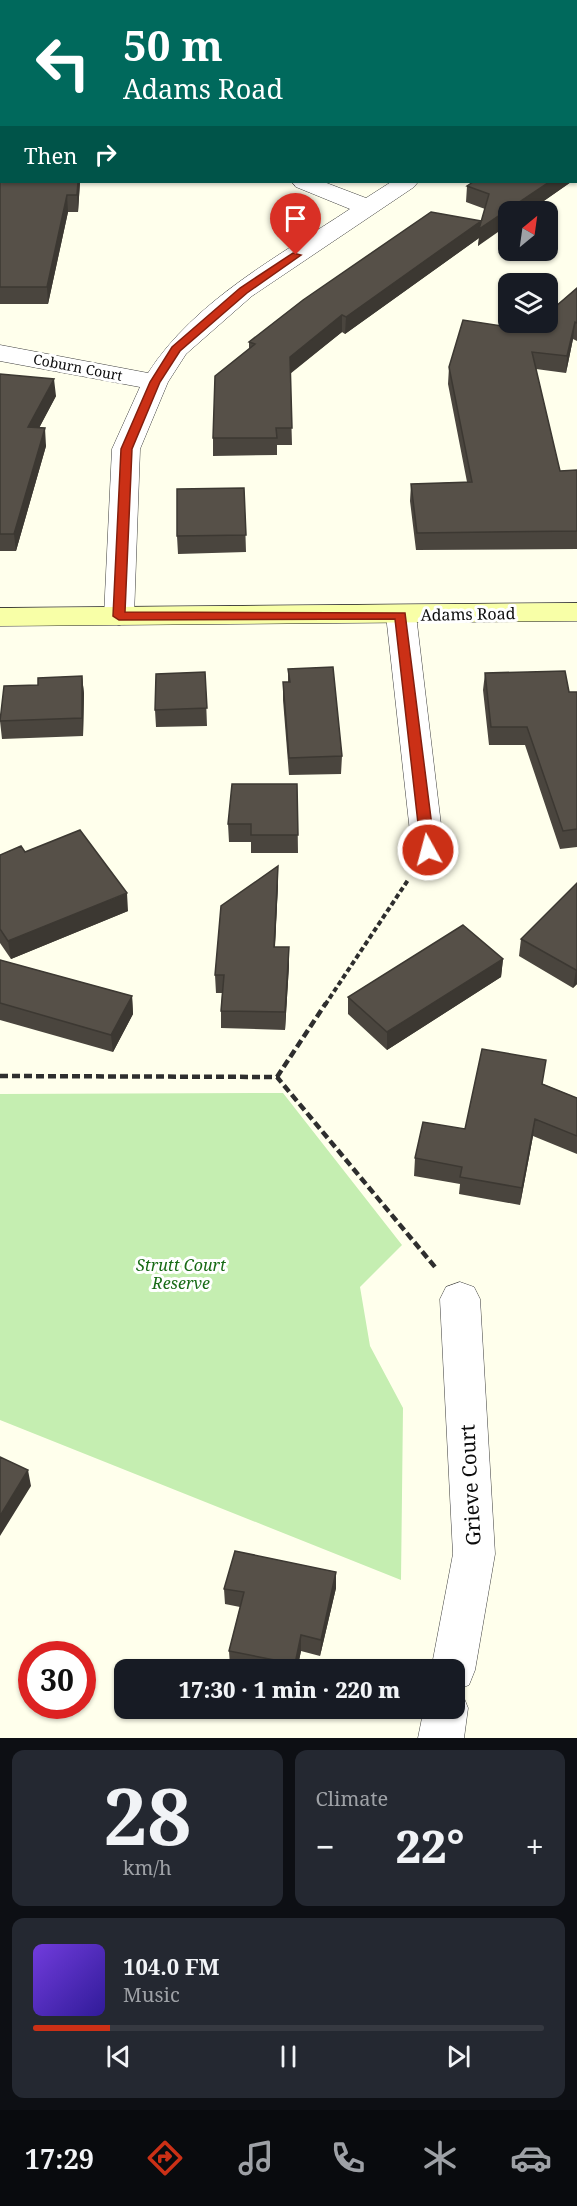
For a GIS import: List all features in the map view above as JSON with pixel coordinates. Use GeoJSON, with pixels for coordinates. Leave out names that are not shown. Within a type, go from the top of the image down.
{"type":"FeatureCollection","features":[{"type":"Feature","properties":{"kind":"street"},"geometry":{"type":"LineString","coordinates":[[307,183],[367,207]]}},
{"type":"Feature","properties":{"kind":"street"},"geometry":{"type":"LineString","coordinates":[[119,616],[126,449],[155,382],[176,349],[243,291],[404,183]]}},
{"type":"Feature","properties":{"kind":"street","name":"Coburn Court"},"geometry":{"type":"LineString","coordinates":[[0,353],[155,382]]}},
{"type":"Feature","properties":{"kind":"street","name":"Adams Road"},"geometry":{"type":"LineString","coordinates":[[0,617],[577,612]]}},
{"type":"Feature","properties":{"kind":"street"},"geometry":{"type":"LineString","coordinates":[[401,615],[428,850]]}},
{"type":"Feature","properties":{"kind":"street","name":"Grieve Court"},"geometry":{"type":"LineString","coordinates":[[455,1659],[474,1554],[460,1299]]}},
{"type":"Feature","properties":{"kind":"street"},"geometry":{"type":"LineString","coordinates":[[441,1738],[444,1719]]}},
{"type":"Feature","properties":{"kind":"path"},"geometry":{"type":"LineString","coordinates":[[277,1077],[428,850]]}},
{"type":"Feature","properties":{"kind":"path"},"geometry":{"type":"LineString","coordinates":[[0,1076],[277,1077]]}},
{"type":"Feature","properties":{"kind":"path"},"geometry":{"type":"LineString","coordinates":[[277,1077],[460,1299]]}},
{"type":"Feature","properties":{"kind":"green space","name":"Strutt Court Reserve"},"geometry":{"type":"Polygon","coordinates":[[[283,1093],[402,1245],[360,1287],[370,1346],[403,1408],[401,1580],[0,1420],[0,1094],[283,1093]]]}},
{"type":"Feature","properties":{"kind":"building"},"geometry":{"type":"Polygon","coordinates":[[[0,183],[78,183],[77,195],[67,195],[47,287],[0,287],[0,183]]]}},
{"type":"Feature","properties":{"kind":"building"},"geometry":{"type":"Polygon","coordinates":[[[472,183],[548,183],[521,201],[498,201],[498,216],[479,229],[489,194],[467,186],[472,183]]]}},
{"type":"Feature","properties":{"kind":"building"},"geometry":{"type":"Polygon","coordinates":[[[431,212],[481,221],[346,317],[342,315],[290,357],[292,428],[276,428],[277,438],[213,438],[215,376],[255,344],[249,342],[303,300],[431,212]]]}},
{"type":"Feature","properties":{"kind":"building"},"geometry":{"type":"Polygon","coordinates":[[[577,288],[577,323],[575,322],[567,356],[532,352],[560,471],[577,470],[577,531],[417,533],[411,484],[472,482],[449,367],[463,320],[498,325],[498,333],[558,333],[558,304],[577,288]]]}},
{"type":"Feature","properties":{"kind":"building"},"geometry":{"type":"Polygon","coordinates":[[[0,374],[54,379],[28,427],[45,428],[14,534],[0,534],[0,374]]]}},
{"type":"Feature","properties":{"kind":"building"},"geometry":{"type":"Polygon","coordinates":[[[244,488],[246,535],[177,536],[177,489],[244,488]]]}},
{"type":"Feature","properties":{"kind":"building"},"geometry":{"type":"Polygon","coordinates":[[[333,667],[342,756],[289,758],[283,682],[290,682],[288,669],[333,667]]]}},
{"type":"Feature","properties":{"kind":"building"},"geometry":{"type":"Polygon","coordinates":[[[565,671],[569,692],[577,692],[577,829],[563,831],[527,727],[491,727],[485,673],[565,671]]]}},
{"type":"Feature","properties":{"kind":"building"},"geometry":{"type":"Polygon","coordinates":[[[205,672],[207,708],[155,710],[156,674],[205,672]]]}},
{"type":"Feature","properties":{"kind":"building"},"geometry":{"type":"Polygon","coordinates":[[[82,676],[82,718],[0,721],[4,686],[38,685],[38,678],[82,676]]]}},
{"type":"Feature","properties":{"kind":"building"},"geometry":{"type":"Polygon","coordinates":[[[232,784],[297,784],[298,835],[251,835],[251,824],[228,824],[232,784]]]}},
{"type":"Feature","properties":{"kind":"building"},"geometry":{"type":"Polygon","coordinates":[[[80,830],[127,893],[8,941],[0,929],[0,855],[21,846],[25,852],[80,830]]]}},
{"type":"Feature","properties":{"kind":"building"},"geometry":{"type":"Polygon","coordinates":[[[278,866],[274,947],[289,947],[285,1012],[221,1011],[224,975],[215,975],[221,906],[278,866]]]}},
{"type":"Feature","properties":{"kind":"building"},"geometry":{"type":"Polygon","coordinates":[[[577,883],[577,969],[576,970],[521,939],[577,883]]]}},
{"type":"Feature","properties":{"kind":"building"},"geometry":{"type":"Polygon","coordinates":[[[463,925],[503,959],[387,1032],[348,997],[463,925]]]}},
{"type":"Feature","properties":{"kind":"building"},"geometry":{"type":"Polygon","coordinates":[[[0,960],[132,996],[111,1035],[0,1003],[0,960]]]}},
{"type":"Feature","properties":{"kind":"building"},"geometry":{"type":"Polygon","coordinates":[[[482,1049],[546,1060],[542,1084],[577,1098],[577,1136],[535,1119],[522,1188],[460,1177],[462,1167],[415,1158],[423,1122],[465,1129],[482,1049]]]}},
{"type":"Feature","properties":{"kind":"building"},"geometry":{"type":"Polygon","coordinates":[[[0,1457],[28,1470],[0,1516],[0,1457]]]}},
{"type":"Feature","properties":{"kind":"building"},"geometry":{"type":"Polygon","coordinates":[[[235,1551],[336,1572],[321,1640],[301,1635],[296,1659],[270,1659],[229,1651],[244,1592],[224,1589],[235,1551]]]}},
{"type":"Feature","properties":{"kind":"route"},"geometry":{"type":"LineString","coordinates":[[296,255],[243,291],[176,349],[155,382],[126,449],[119,616],[401,615],[428,850]]}}]}
